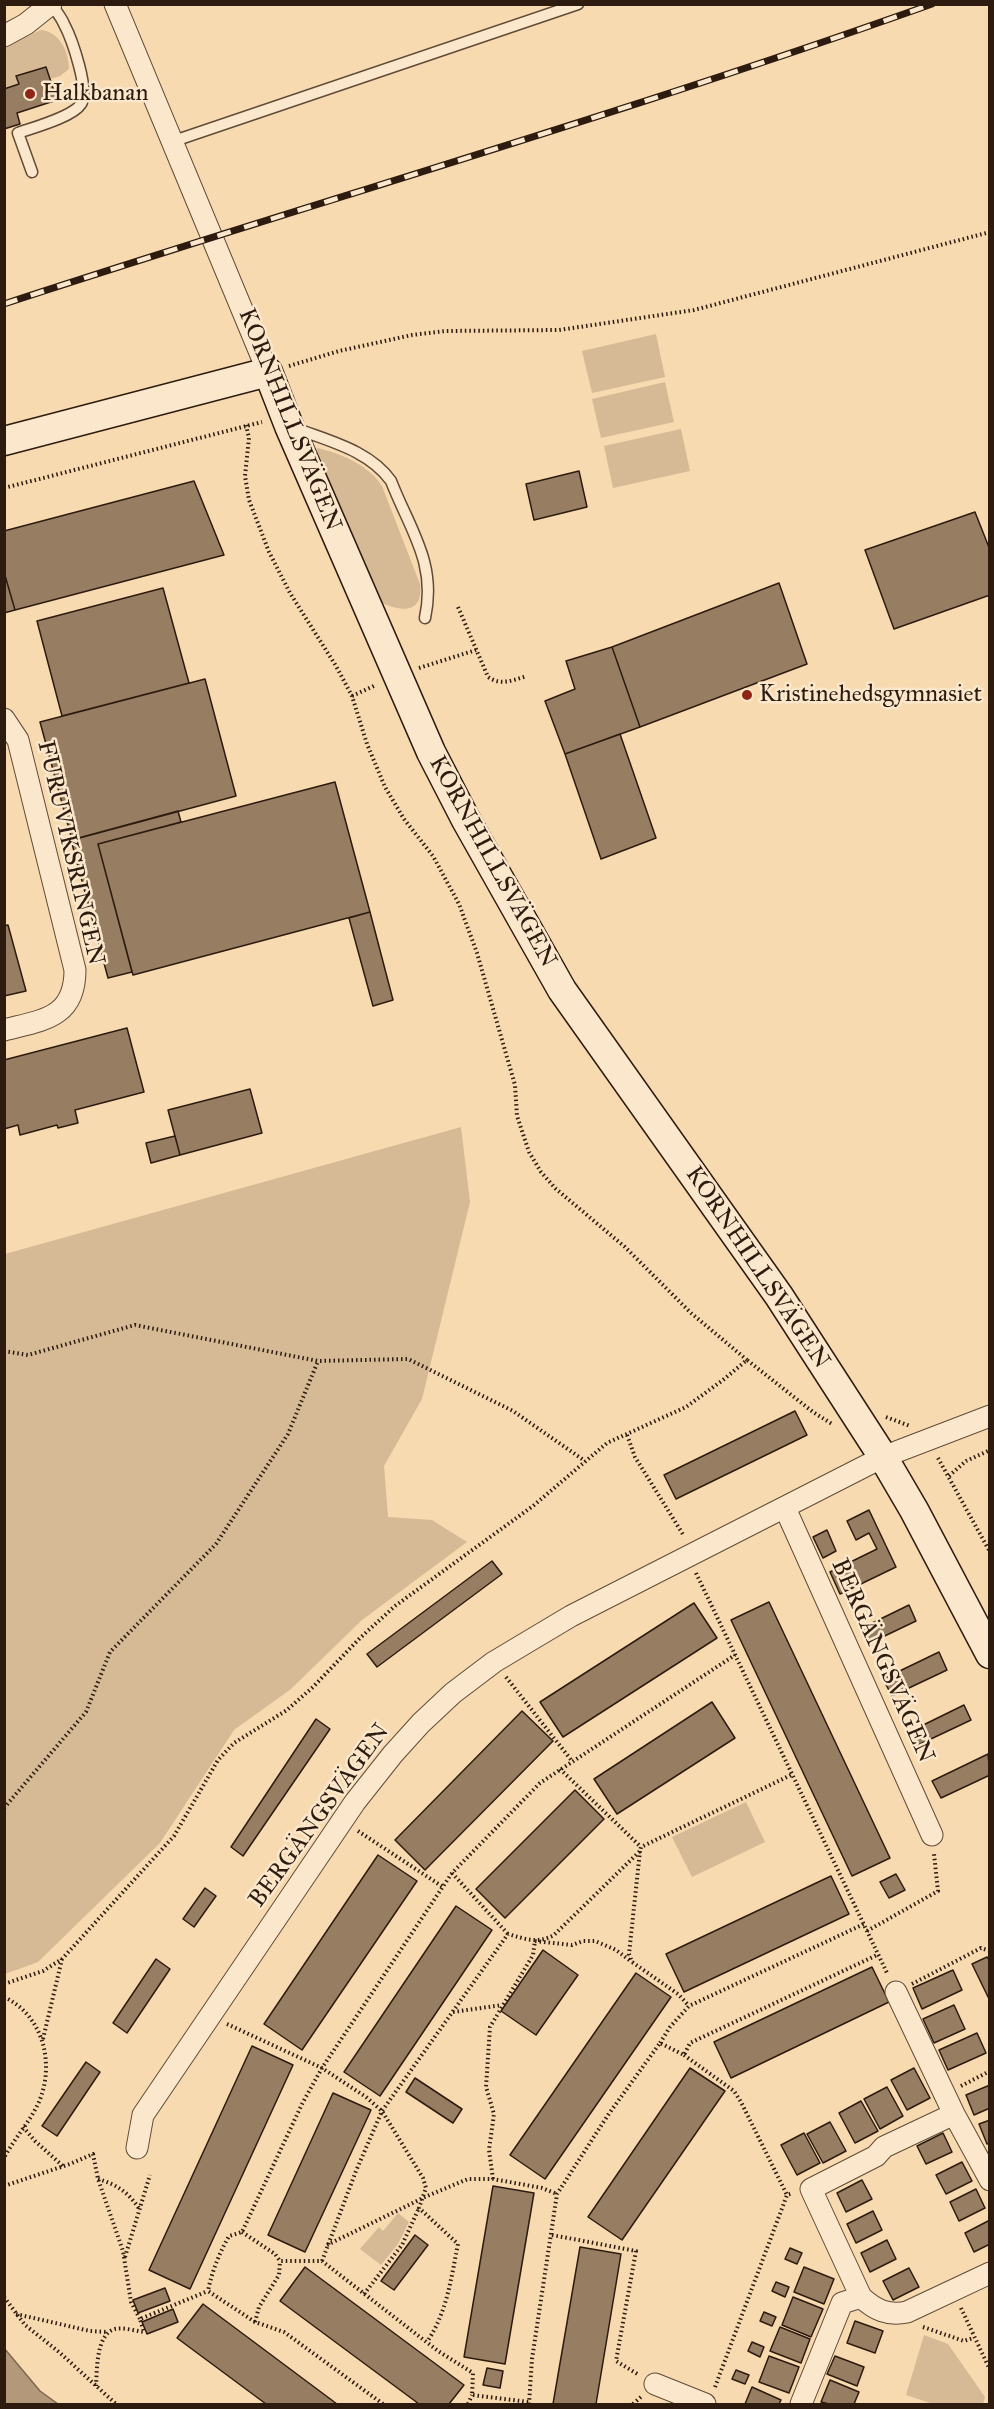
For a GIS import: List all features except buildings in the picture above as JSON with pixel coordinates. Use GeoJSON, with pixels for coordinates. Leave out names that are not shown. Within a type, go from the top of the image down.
{"type":"FeatureCollection","features":[{"type":"Feature","properties":{"kind":"street"},"geometry":{"type":"LineString","coordinates":[[4,36],[26,24],[51,4]]}},
{"type":"Feature","properties":{"kind":"street","name":"KORNHILLSVÄGEN"},"geometry":{"type":"LineString","coordinates":[[116,4],[287,420],[431,753],[466,820],[556,980],[779,1296],[883,1456],[990,1654]]}},
{"type":"Feature","properties":{"kind":"street"},"geometry":{"type":"LineString","coordinates":[[4,441],[268,372]]}},
{"type":"Feature","properties":{"kind":"street","name":"FURUVIKSRINGEN"},"geometry":{"type":"LineString","coordinates":[[4,719],[18,740],[75,970],[73,990],[64,1008],[48,1018],[4,1030]]}},
{"type":"Feature","properties":{"kind":"street","name":"BERGÄNGSVÄGEN"},"geometry":{"type":"LineString","coordinates":[[137,2148],[143,2115],[343,1821],[393,1754],[453,1693],[494,1662],[571,1616],[883,1456],[927,1442],[990,1416]]}},
{"type":"Feature","properties":{"kind":"street","name":"BERGÄNGSVÄGEN"},"geometry":{"type":"LineString","coordinates":[[785,1508],[932,1835]]}},
{"type":"Feature","properties":{"kind":"street"},"geometry":{"type":"LineString","coordinates":[[896,1992],[944,2094],[990,2180]]}},
{"type":"Feature","properties":{"kind":"street"},"geometry":{"type":"LineString","coordinates":[[801,2404],[852,2300],[811,2188],[876,2156],[884,2147],[954,2114]]}},
{"type":"Feature","properties":{"kind":"street"},"geometry":{"type":"LineString","coordinates":[[852,2300],[885,2313],[897,2314],[990,2273]]}},
{"type":"Feature","properties":{"kind":"street"},"geometry":{"type":"LineString","coordinates":[[655,2384],[709,2399]]}},
{"type":"Feature","properties":{"kind":"lane"},"geometry":{"type":"LineString","coordinates":[[32,172],[18,133],[71,112],[80,106],[85,95],[74,48],[64,24],[51,4]]}},
{"type":"Feature","properties":{"kind":"lane"},"geometry":{"type":"LineString","coordinates":[[174,141],[578,4]]}},
{"type":"Feature","properties":{"kind":"lane"},"geometry":{"type":"LineString","coordinates":[[287,420],[371,460],[390,480],[427,570],[429,600],[425,618]]}},
{"type":"Feature","properties":{"kind":"path"},"geometry":{"type":"LineString","coordinates":[[268,372],[339,351],[412,335],[445,332],[559,330],[694,310],[990,232]]}},
{"type":"Feature","properties":{"kind":"path"},"geometry":{"type":"LineString","coordinates":[[4,488],[246,425],[287,420]]}},
{"type":"Feature","properties":{"kind":"path"},"geometry":{"type":"LineString","coordinates":[[246,425],[249,438],[245,476],[249,500],[269,552],[290,593],[352,696],[367,744],[386,787],[404,819],[433,856],[459,904],[477,952],[515,1084],[517,1116],[529,1152],[541,1172],[556,1189],[625,1247],[691,1313],[813,1412],[831,1423],[844,1427],[876,1413],[917,1428],[949,1476],[990,1552]]}},
{"type":"Feature","properties":{"kind":"path"},"geometry":{"type":"LineString","coordinates":[[458,607],[488,677],[495,682],[503,683],[527,676]]}},
{"type":"Feature","properties":{"kind":"path"},"geometry":{"type":"LineString","coordinates":[[4,1351],[28,1355],[135,1325],[318,1361],[408,1359],[513,1411],[585,1461]]}},
{"type":"Feature","properties":{"kind":"path"},"geometry":{"type":"LineString","coordinates":[[4,1984],[43,1971],[62,1959],[174,1836],[218,1760],[234,1743],[287,1710],[395,1606],[533,1506],[607,1443],[686,1407],[747,1360]]}},
{"type":"Feature","properties":{"kind":"path"},"geometry":{"type":"LineString","coordinates":[[4,1808],[86,1712],[110,1652],[216,1544],[288,1434],[318,1361]]}},
{"type":"Feature","properties":{"kind":"path"},"geometry":{"type":"LineString","coordinates":[[627,1435],[635,1457],[688,1542],[688,1556],[896,1992],[981,1948],[990,1951]]}},
{"type":"Feature","properties":{"kind":"path"},"geometry":{"type":"LineString","coordinates":[[949,1476],[966,1461],[990,1450]]}},
{"type":"Feature","properties":{"kind":"path"},"geometry":{"type":"LineString","coordinates":[[208,2291],[212,2272],[229,2236],[242,2232],[303,2102],[322,2068],[452,1873],[540,1783],[735,1655]]}},
{"type":"Feature","properties":{"kind":"path"},"geometry":{"type":"LineString","coordinates":[[494,1662],[572,1761]]}},
{"type":"Feature","properties":{"kind":"path"},"geometry":{"type":"LineString","coordinates":[[560,1769],[641,1849]]}},
{"type":"Feature","properties":{"kind":"path"},"geometry":{"type":"LineString","coordinates":[[536,1941],[554,1935],[641,1849],[792,1775]]}},
{"type":"Feature","properties":{"kind":"path"},"geometry":{"type":"LineString","coordinates":[[343,1821],[443,1887]]}},
{"type":"Feature","properties":{"kind":"path"},"geometry":{"type":"LineString","coordinates":[[867,1931],[938,1891],[932,1835]]}},
{"type":"Feature","properties":{"kind":"path"},"geometry":{"type":"LineString","coordinates":[[632,1962],[628,1946],[641,1849]]}},
{"type":"Feature","properties":{"kind":"path"},"geometry":{"type":"LineString","coordinates":[[452,1873],[508,1934],[536,1941],[572,1945],[583,1941],[595,1941],[616,1950],[678,1994],[689,2006]]}},
{"type":"Feature","properties":{"kind":"path"},"geometry":{"type":"LineString","coordinates":[[472,2395],[529,2403],[532,2359],[557,2194],[608,2115],[680,2014],[689,2006],[864,1924]]}},
{"type":"Feature","properties":{"kind":"path"},"geometry":{"type":"LineString","coordinates":[[322,2261],[382,2111],[508,1934]]}},
{"type":"Feature","properties":{"kind":"path"},"geometry":{"type":"LineString","coordinates":[[493,2179],[489,2150],[494,2114],[486,2088],[490,2027],[533,1955],[536,1941]]}},
{"type":"Feature","properties":{"kind":"path"},"geometry":{"type":"LineString","coordinates":[[684,2055],[690,2043],[877,1955]]}},
{"type":"Feature","properties":{"kind":"path"},"geometry":{"type":"LineString","coordinates":[[43,2040],[62,1959]]}},
{"type":"Feature","properties":{"kind":"path"},"geometry":{"type":"LineString","coordinates":[[4,1996],[24,2010],[33,2021],[43,2040],[46,2055],[43,2092],[4,2158]]}},
{"type":"Feature","properties":{"kind":"path"},"geometry":{"type":"LineString","coordinates":[[452,2012],[502,2005]]}},
{"type":"Feature","properties":{"kind":"path"},"geometry":{"type":"LineString","coordinates":[[210,2016],[322,2068],[366,2097],[382,2111],[407,2148],[426,2188],[402,2245],[364,2294]]}},
{"type":"Feature","properties":{"kind":"path"},"geometry":{"type":"LineString","coordinates":[[660,2043],[684,2055],[734,2091],[787,2195],[709,2399]]}},
{"type":"Feature","properties":{"kind":"path"},"geometry":{"type":"LineString","coordinates":[[944,2094],[990,2071]]}},
{"type":"Feature","properties":{"kind":"path"},"geometry":{"type":"LineString","coordinates":[[23,2127],[63,2166]]}},
{"type":"Feature","properties":{"kind":"path"},"geometry":{"type":"LineString","coordinates":[[4,2186],[93,2154],[98,2179],[125,2258],[131,2302],[144,2332],[117,2328],[107,2332],[90,2331],[15,2313]]}},
{"type":"Feature","properties":{"kind":"path"},"geometry":{"type":"LineString","coordinates":[[125,2258],[150,2175]]}},
{"type":"Feature","properties":{"kind":"path"},"geometry":{"type":"LineString","coordinates":[[98,2179],[110,2182],[127,2192],[140,2210]]}},
{"type":"Feature","properties":{"kind":"path"},"geometry":{"type":"LineString","coordinates":[[327,2245],[423,2198],[468,2179],[493,2179],[543,2188],[557,2194]]}},
{"type":"Feature","properties":{"kind":"path"},"geometry":{"type":"LineString","coordinates":[[787,2195],[811,2188]]}},
{"type":"Feature","properties":{"kind":"path"},"geometry":{"type":"LineString","coordinates":[[419,2208],[458,2244],[444,2311],[439,2324],[427,2342]]}},
{"type":"Feature","properties":{"kind":"path"},"geometry":{"type":"LineString","coordinates":[[242,2232],[275,2254],[280,2261],[279,2275],[259,2307],[255,2322]]}},
{"type":"Feature","properties":{"kind":"path"},"geometry":{"type":"LineString","coordinates":[[552,2235],[636,2251],[616,2361],[655,2384]]}},
{"type":"Feature","properties":{"kind":"path"},"geometry":{"type":"LineString","coordinates":[[280,2261],[313,2259],[322,2261],[427,2342],[473,2373],[472,2395],[468,2404]]}},
{"type":"Feature","properties":{"kind":"path"},"geometry":{"type":"LineString","coordinates":[[954,2290],[973,2338],[990,2370]]}},
{"type":"Feature","properties":{"kind":"path"},"geometry":{"type":"LineString","coordinates":[[140,2319],[208,2291]]}},
{"type":"Feature","properties":{"kind":"path"},"geometry":{"type":"LineString","coordinates":[[208,2291],[255,2322],[284,2332],[383,2404]]}},
{"type":"Feature","properties":{"kind":"path"},"geometry":{"type":"LineString","coordinates":[[4,2297],[25,2325],[59,2352],[116,2404]]}},
{"type":"Feature","properties":{"kind":"path"},"geometry":{"type":"LineString","coordinates":[[897,2314],[900,2319],[964,2341],[973,2338]]}},
{"type":"Feature","properties":{"kind":"path"},"geometry":{"type":"LineString","coordinates":[[96,2386],[103,2339],[107,2332]]}},
{"type":"Feature","properties":{"kind":"shaded area"},"geometry":{"type":"Polygon","coordinates":[[[41,30],[53,35],[62,44],[69,69],[60,76],[50,79],[46,67],[16,76],[18,84],[5,88],[5,46],[41,30]]]}},
{"type":"Feature","properties":{"kind":"shaded area"},"geometry":{"type":"Polygon","coordinates":[[[656,334],[665,377],[592,393],[582,351],[656,334]]]}},
{"type":"Feature","properties":{"kind":"shaded area"},"geometry":{"type":"Polygon","coordinates":[[[665,382],[674,422],[601,438],[592,399],[665,382]]]}},
{"type":"Feature","properties":{"kind":"shaded area"},"geometry":{"type":"Polygon","coordinates":[[[681,429],[690,471],[613,488],[604,446],[681,429]]]}},
{"type":"Feature","properties":{"kind":"shaded area"},"geometry":{"type":"Polygon","coordinates":[[[317,448],[335,453],[362,466],[382,486],[420,584],[418,602],[413,606],[392,607],[377,600],[316,452],[317,448]]]}},
{"type":"Feature","properties":{"kind":"shaded area"},"geometry":{"type":"Polygon","coordinates":[[[461,1127],[470,1202],[422,1399],[384,1466],[388,1517],[432,1520],[467,1542],[362,1620],[291,1689],[234,1730],[160,1843],[38,1962],[5,1974],[5,1254],[461,1127]]]}},
{"type":"Feature","properties":{"kind":"shaded area"},"geometry":{"type":"Polygon","coordinates":[[[746,1802],[765,1842],[692,1877],[672,1837],[746,1802]]]}},
{"type":"Feature","properties":{"kind":"shaded area"},"geometry":{"type":"Polygon","coordinates":[[[398,2213],[409,2222],[398,2244],[381,2265],[360,2249],[379,2227],[383,2231],[398,2213]]]}},
{"type":"Feature","properties":{"kind":"shaded area"},"geometry":{"type":"Polygon","coordinates":[[[924,2335],[948,2344],[985,2397],[983,2404],[933,2404],[906,2395],[924,2335]]]}},
{"type":"Feature","properties":{"kind":"shaded area"},"geometry":{"type":"Polygon","coordinates":[[[4,2348],[40,2391],[58,2404],[5,2404],[4,2348]]]}},
{"type":"Feature","properties":{"kind":"railway"},"geometry":{"type":"LineString","coordinates":[[4,304],[701,83],[932,4]]}},
{"type":"Feature","properties":{"kind":"place","name":"Halkbanan"},"geometry":{"type":"Point","coordinates":[30,94]}},
{"type":"Feature","properties":{"kind":"place","name":"Kristinehedsgymnasiet"},"geometry":{"type":"Point","coordinates":[747,695]}}]}
